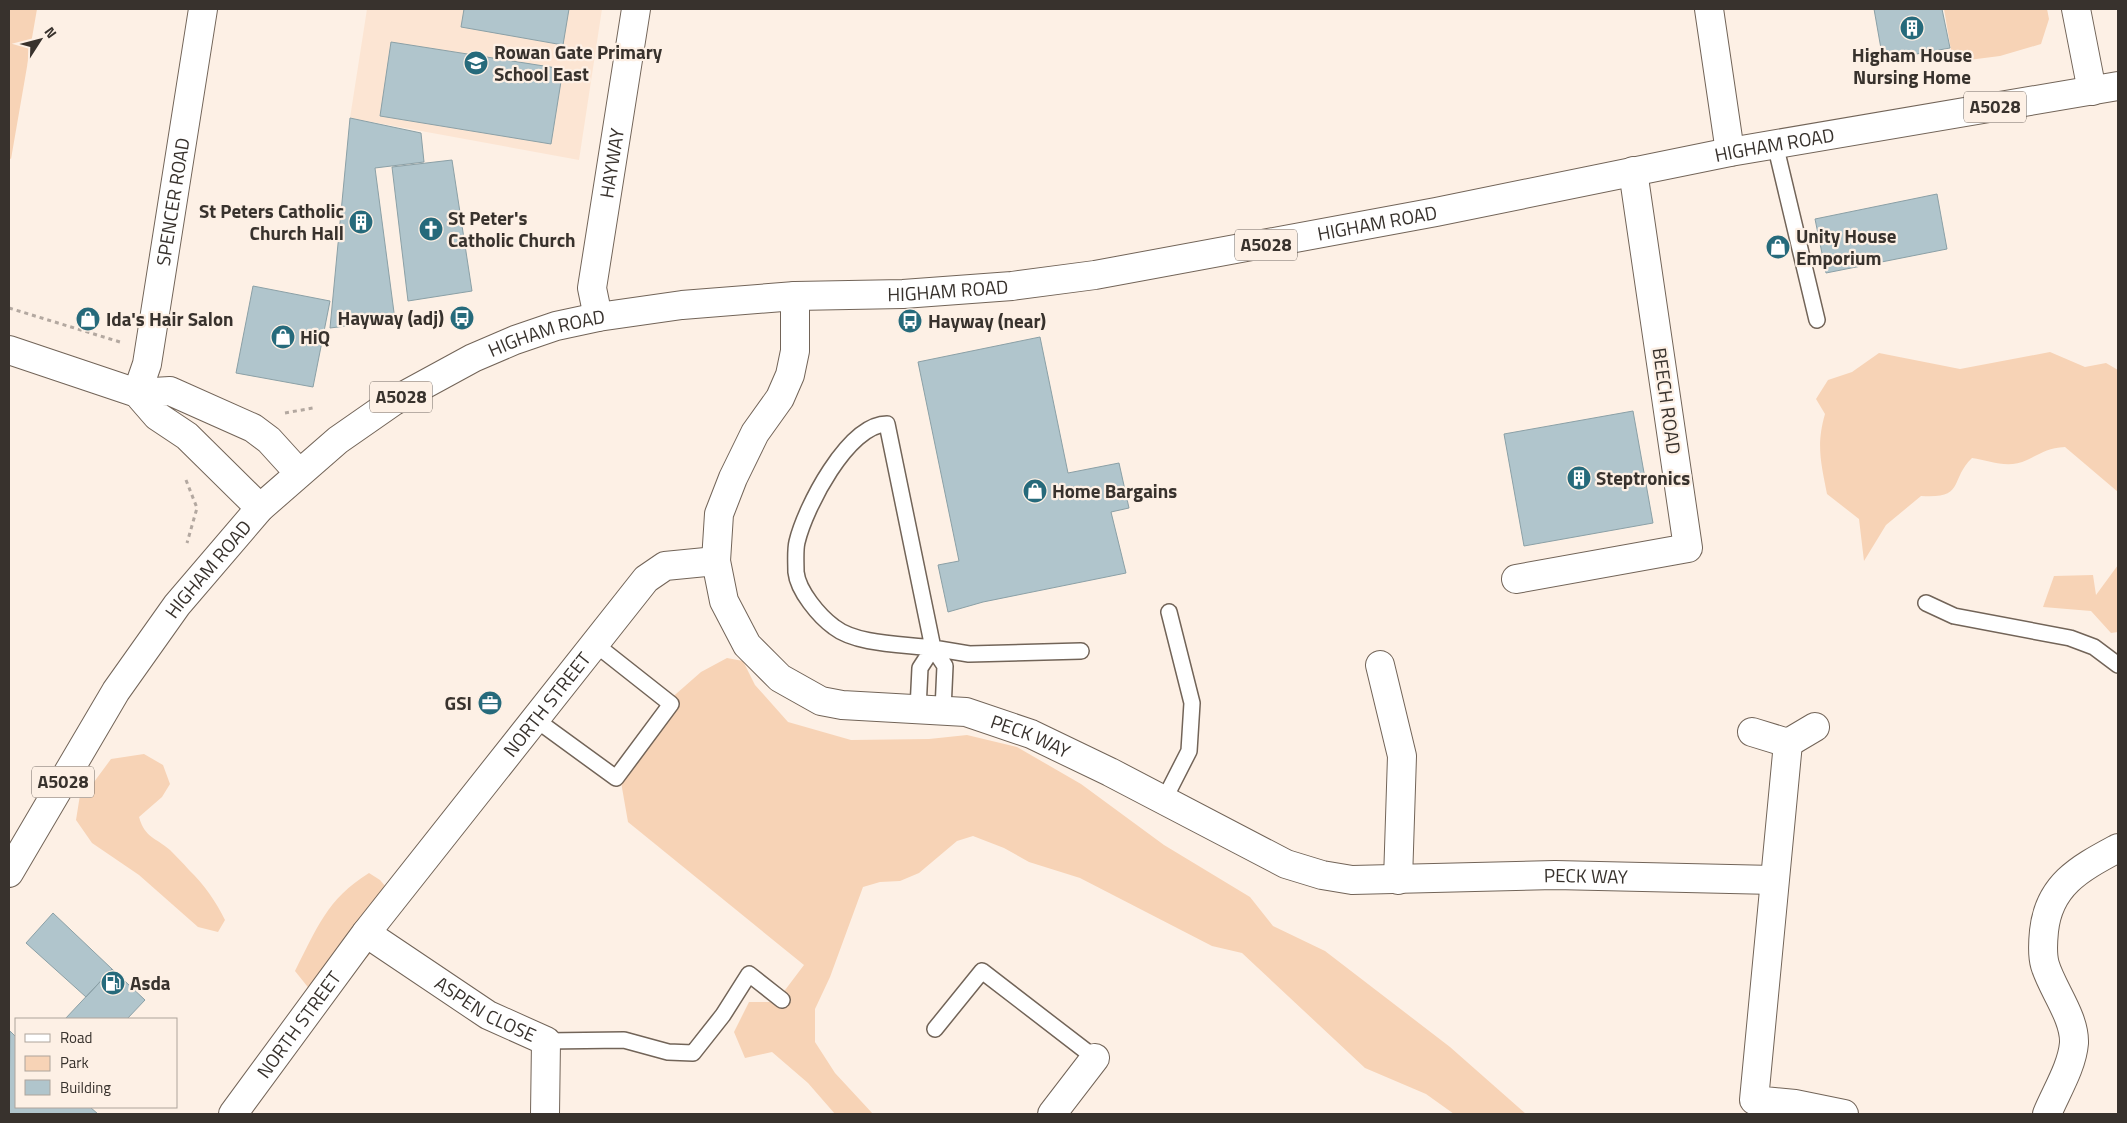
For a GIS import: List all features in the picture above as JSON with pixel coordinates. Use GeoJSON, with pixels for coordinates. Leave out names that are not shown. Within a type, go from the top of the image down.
{"type":"FeatureCollection","features":[{"type":"Feature","properties":{"kind":"street","name":"SPENCER ROAD"},"geometry":{"type":"LineString","coordinates":[[137,393],[146,364],[203,9]]}},
{"type":"Feature","properties":{"kind":"street","name":"HAYWAY"},"geometry":{"type":"LineString","coordinates":[[598,317],[592,288],[636,9]]}},
{"type":"Feature","properties":{"kind":"street"},"geometry":{"type":"LineString","coordinates":[[1708,9],[1730,152]]}},
{"type":"Feature","properties":{"kind":"street"},"geometry":{"type":"LineString","coordinates":[[2076,9],[2092,91]]}},
{"type":"Feature","properties":{"kind":"street","name":"HIGHAM ROAD"},"geometry":{"type":"LineString","coordinates":[[9,873],[116,691],[177,605],[260,508],[338,440],[387,406],[458,366],[516,340],[556,326],[598,317],[702,302],[796,296],[903,294],[1012,286],[1095,275],[1436,212],[1730,152],[2118,86]]}},
{"type":"Feature","properties":{"kind":"street","name":"BEECH ROAD"},"geometry":{"type":"LineString","coordinates":[[1516,579],[1688,548],[1633,172]]}},
{"type":"Feature","properties":{"kind":"street"},"geometry":{"type":"LineString","coordinates":[[716,561],[719,514],[755,433],[780,398],[790,375],[795,351],[796,296]]}},
{"type":"Feature","properties":{"kind":"street"},"geometry":{"type":"LineString","coordinates":[[9,350],[137,393],[170,391],[253,428],[269,440],[299,473]]}},
{"type":"Feature","properties":{"kind":"street"},"geometry":{"type":"LineString","coordinates":[[137,393],[157,416],[187,436],[260,508]]}},
{"type":"Feature","properties":{"kind":"street","name":"NORTH STREET"},"geometry":{"type":"LineString","coordinates":[[233,1114],[366,933],[646,579],[665,566],[716,561]]}},
{"type":"Feature","properties":{"kind":"street","name":"PECK WAY"},"geometry":{"type":"LineString","coordinates":[[716,561],[724,601],[747,645],[780,678],[821,701],[842,705],[966,712],[1031,734],[1164,800],[1286,864],[1322,875],[1352,880],[1555,875],[1774,880]]}},
{"type":"Feature","properties":{"kind":"street"},"geometry":{"type":"LineString","coordinates":[[1380,665],[1402,756],[1398,880]]}},
{"type":"Feature","properties":{"kind":"street"},"geometry":{"type":"LineString","coordinates":[[1752,732],[1788,743],[1815,727]]}},
{"type":"Feature","properties":{"kind":"street"},"geometry":{"type":"LineString","coordinates":[[1788,743],[1753,1107],[1795,1104],[1844,1114]]}},
{"type":"Feature","properties":{"kind":"street"},"geometry":{"type":"LineString","coordinates":[[2047,1114],[2069,1064],[2074,1042],[2067,1013],[2045,964],[2044,938],[2046,917],[2055,896],[2070,877],[2086,865],[2118,848]]}},
{"type":"Feature","properties":{"kind":"street","name":"ASPEN CLOSE"},"geometry":{"type":"LineString","coordinates":[[366,933],[488,1015],[546,1041],[545,1114]]}},
{"type":"Feature","properties":{"kind":"street"},"geometry":{"type":"LineString","coordinates":[[1052,1114],[1095,1058]]}},
{"type":"Feature","properties":{"kind":"lane"},"geometry":{"type":"LineString","coordinates":[[1775,144],[1817,320]]}},
{"type":"Feature","properties":{"kind":"lane"},"geometry":{"type":"LineString","coordinates":[[931,709],[945,666],[933,648],[887,424],[876,424],[858,437],[834,462],[818,492],[797,542],[796,574],[810,603],[835,628],[861,639],[933,648],[969,654],[1081,651]]}},
{"type":"Feature","properties":{"kind":"lane"},"geometry":{"type":"LineString","coordinates":[[1926,603],[1954,616],[2070,638],[2094,647],[2118,665]]}},
{"type":"Feature","properties":{"kind":"lane"},"geometry":{"type":"LineString","coordinates":[[1164,800],[1189,751],[1192,703],[1169,612]]}},
{"type":"Feature","properties":{"kind":"lane"},"geometry":{"type":"LineString","coordinates":[[535,719],[616,778],[672,704],[595,644]]}},
{"type":"Feature","properties":{"kind":"lane"},"geometry":{"type":"LineString","coordinates":[[931,709],[920,668],[933,648]]}},
{"type":"Feature","properties":{"kind":"lane"},"geometry":{"type":"LineString","coordinates":[[935,1029],[982,971],[1095,1058]]}},
{"type":"Feature","properties":{"kind":"lane"},"geometry":{"type":"LineString","coordinates":[[546,1041],[624,1040],[668,1052],[693,1053],[723,1015],[749,974],[782,1000]]}},
{"type":"Feature","properties":{"kind":"path"},"geometry":{"type":"LineString","coordinates":[[9,308],[126,344]]}},
{"type":"Feature","properties":{"kind":"path"},"geometry":{"type":"LineString","coordinates":[[278,411],[286,413],[313,408]]}},
{"type":"Feature","properties":{"kind":"path"},"geometry":{"type":"LineString","coordinates":[[182,474],[187,481]]}},
{"type":"Feature","properties":{"kind":"shaded area","name":"Rowan Gate Primary School East"},"geometry":{"type":"Polygon","coordinates":[[[367,9],[602,9],[579,160],[350,118],[367,9]]]}},
{"type":"Feature","properties":{"kind":"green space"},"geometry":{"type":"Polygon","coordinates":[[[9,9],[37,9],[11,159],[9,158],[9,9]]]}},
{"type":"Feature","properties":{"kind":"green space"},"geometry":{"type":"Polygon","coordinates":[[[1944,9],[2047,9],[2049,19],[2041,44],[2000,56],[1953,62],[1944,9]]]}},
{"type":"Feature","properties":{"kind":"green space"},"geometry":{"type":"Polygon","coordinates":[[[2050,352],[2085,367],[2106,363],[2118,370],[2118,492],[2065,447],[2049,450],[2020,463],[2013,464],[2000,464],[1972,458],[1965,466],[1951,491],[1935,496],[1921,496],[1886,525],[1864,561],[1859,519],[1827,494],[1821,463],[1820,445],[1825,414],[1816,399],[1828,380],[1852,372],[1879,353],[1960,369],[2050,352]]]}},
{"type":"Feature","properties":{"kind":"green space"},"geometry":{"type":"Polygon","coordinates":[[[2118,565],[2118,632],[2111,633],[2091,611],[2043,607],[2054,576],[2093,575],[2096,595],[2118,565]]]}},
{"type":"Feature","properties":{"kind":"green space"},"geometry":{"type":"Polygon","coordinates":[[[727,658],[743,661],[755,685],[788,722],[851,740],[929,739],[967,735],[1017,747],[1081,784],[1164,845],[1250,897],[1273,926],[1325,951],[1450,1047],[1526,1114],[1454,1114],[1426,1094],[1365,1068],[1242,953],[1212,946],[1080,878],[1029,862],[1004,848],[973,836],[957,841],[919,873],[900,881],[880,882],[863,887],[830,977],[815,1009],[815,1042],[835,1073],[873,1114],[835,1114],[808,1083],[772,1052],[745,1058],[734,1032],[749,1002],[776,1002],[804,965],[628,822],[621,782],[629,754],[652,715],[701,672],[727,658]]]}},
{"type":"Feature","properties":{"kind":"green space"},"geometry":{"type":"Polygon","coordinates":[[[144,754],[163,765],[170,784],[162,797],[139,817],[141,824],[147,833],[170,850],[200,881],[225,920],[218,932],[198,927],[139,875],[92,843],[76,820],[80,795],[94,782],[111,759],[144,754]]]}},
{"type":"Feature","properties":{"kind":"green space"},"geometry":{"type":"Polygon","coordinates":[[[369,873],[380,880],[391,893],[389,923],[371,953],[351,975],[311,991],[295,971],[317,928],[333,904],[343,893],[369,873]]]}},
{"type":"Feature","properties":{"kind":"building"},"geometry":{"type":"Polygon","coordinates":[[[464,9],[569,9],[563,45],[461,27],[464,9]]]}},
{"type":"Feature","properties":{"kind":"building","name":"Higham House Nursing Home"},"geometry":{"type":"Polygon","coordinates":[[[1874,9],[1942,9],[1950,48],[1883,60],[1874,9]]]}},
{"type":"Feature","properties":{"kind":"building"},"geometry":{"type":"Polygon","coordinates":[[[391,42],[563,69],[551,144],[380,116],[391,42]]]}},
{"type":"Feature","properties":{"kind":"building","name":"St Peters Catholic Church Hall"},"geometry":{"type":"Polygon","coordinates":[[[350,118],[421,133],[424,162],[375,168],[395,320],[330,328],[350,118]]]}},
{"type":"Feature","properties":{"kind":"building","name":"St Peter's Catholic Church"},"geometry":{"type":"Polygon","coordinates":[[[452,160],[472,291],[408,301],[392,167],[452,160]]]}},
{"type":"Feature","properties":{"kind":"building"},"geometry":{"type":"Polygon","coordinates":[[[1937,194],[1947,249],[1826,273],[1815,219],[1937,194]]]}},
{"type":"Feature","properties":{"kind":"building","name":"HiQ"},"geometry":{"type":"Polygon","coordinates":[[[253,286],[330,301],[313,387],[236,373],[253,286]]]}},
{"type":"Feature","properties":{"kind":"building","name":"Home Bargains"},"geometry":{"type":"Polygon","coordinates":[[[1040,337],[1068,473],[1119,463],[1129,508],[1111,512],[1126,573],[983,602],[948,612],[938,565],[959,561],[918,362],[1040,337]]]}},
{"type":"Feature","properties":{"kind":"building","name":"Steptronics"},"geometry":{"type":"Polygon","coordinates":[[[1633,411],[1653,523],[1524,546],[1504,434],[1633,411]]]}},
{"type":"Feature","properties":{"kind":"building"},"geometry":{"type":"Polygon","coordinates":[[[53,913],[112,969],[86,997],[26,943],[53,913]]]}},
{"type":"Feature","properties":{"kind":"building","name":"Asda"},"geometry":{"type":"Polygon","coordinates":[[[112,969],[145,1000],[128,1018],[66,1018],[112,969]]]}},
{"type":"Feature","properties":{"kind":"building"},"geometry":{"type":"Polygon","coordinates":[[[10,1031],[15,1036],[15,1108],[91,1108],[98,1114],[9,1114],[10,1031]]]}},
{"type":"Feature","properties":{"kind":"place","name":"Higham House Nursing Home"},"geometry":{"type":"Point","coordinates":[1912,28]}},
{"type":"Feature","properties":{"kind":"place","name":"Rowan Gate Primary School East"},"geometry":{"type":"Point","coordinates":[476,63]}},
{"type":"Feature","properties":{"kind":"place","name":"St Peters Catholic Church Hall"},"geometry":{"type":"Point","coordinates":[361,222]}},
{"type":"Feature","properties":{"kind":"place","name":"St Peter's Catholic Church"},"geometry":{"type":"Point","coordinates":[431,229]}},
{"type":"Feature","properties":{"kind":"place","name":"Unity House Emporium"},"geometry":{"type":"Point","coordinates":[1778,247]}},
{"type":"Feature","properties":{"kind":"place","name":"Hayway (adj)"},"geometry":{"type":"Point","coordinates":[462,318]}},
{"type":"Feature","properties":{"kind":"place","name":"Ida's Hair Salon"},"geometry":{"type":"Point","coordinates":[88,319]}},
{"type":"Feature","properties":{"kind":"place","name":"Hayway (near)"},"geometry":{"type":"Point","coordinates":[910,321]}},
{"type":"Feature","properties":{"kind":"place","name":"HiQ"},"geometry":{"type":"Point","coordinates":[283,337]}},
{"type":"Feature","properties":{"kind":"place","name":"Steptronics"},"geometry":{"type":"Point","coordinates":[1579,478]}},
{"type":"Feature","properties":{"kind":"place","name":"Home Bargains"},"geometry":{"type":"Point","coordinates":[1035,491]}},
{"type":"Feature","properties":{"kind":"place","name":"GSI"},"geometry":{"type":"Point","coordinates":[490,703]}},
{"type":"Feature","properties":{"kind":"place","name":"Asda"},"geometry":{"type":"Point","coordinates":[113,983]}}]}
